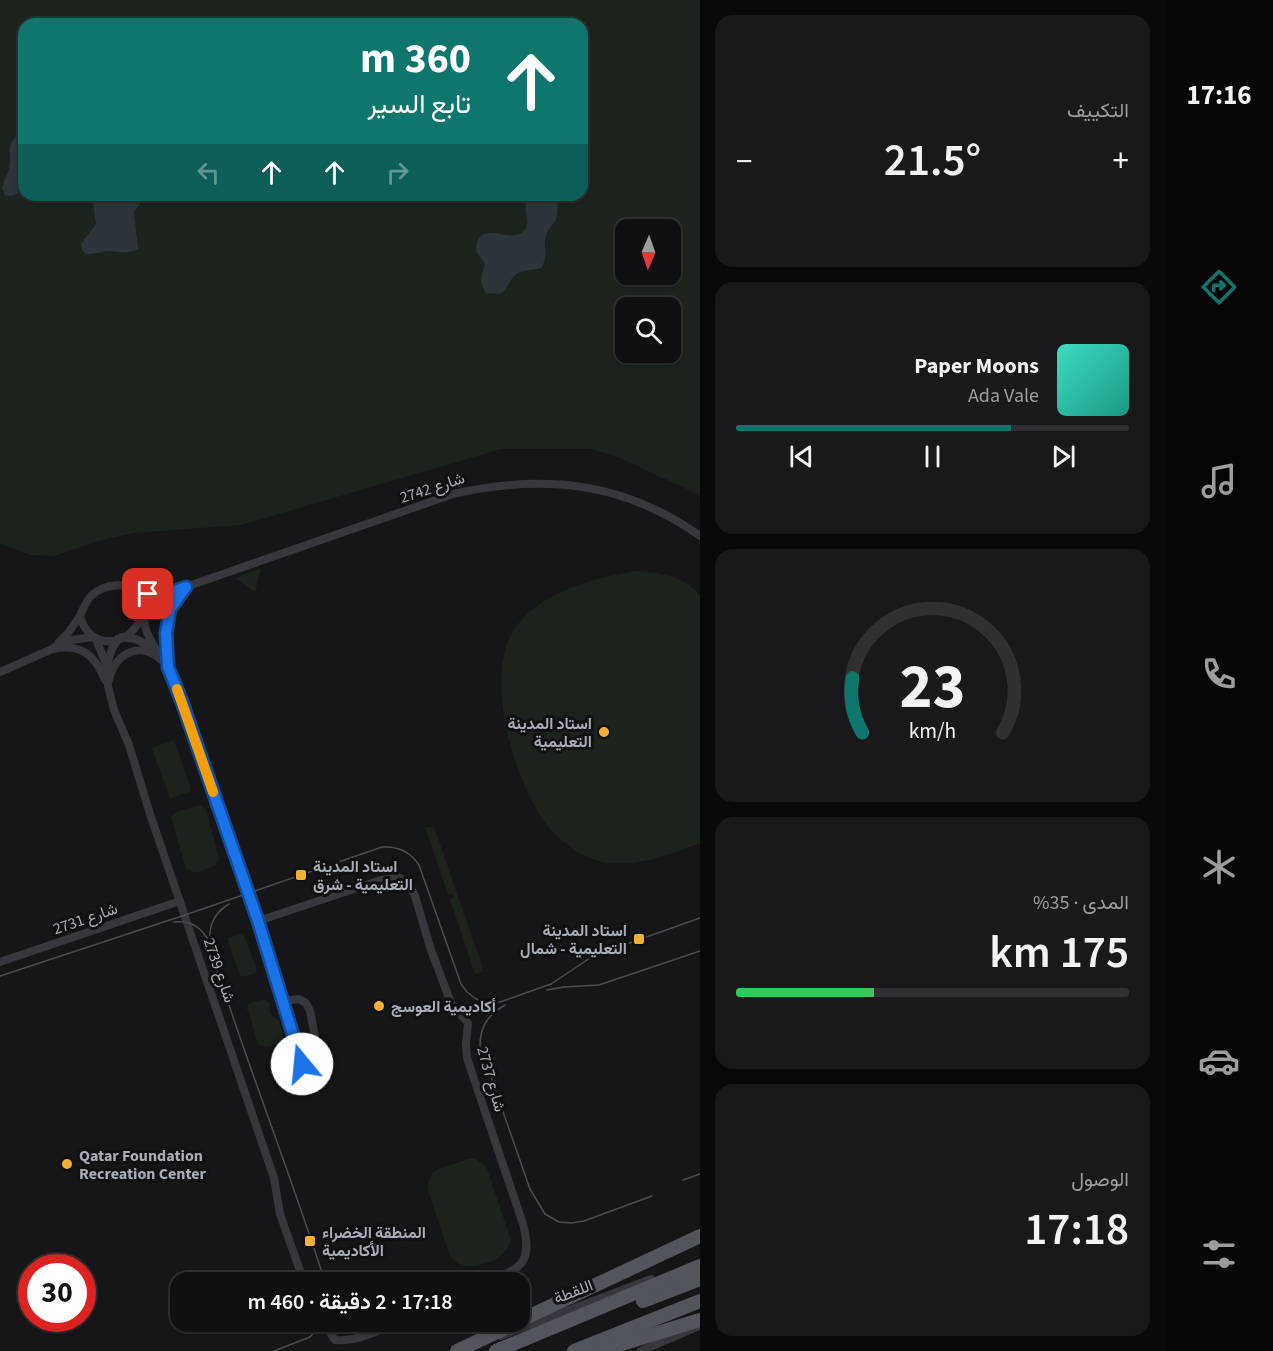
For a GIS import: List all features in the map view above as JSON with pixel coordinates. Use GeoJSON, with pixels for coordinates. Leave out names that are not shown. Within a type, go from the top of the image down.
{"type":"FeatureCollection","features":[{"type":"Feature","properties":{"kind":"main road"},"geometry":{"type":"LineString","coordinates":[[530,1315],[700,1236]]}},
{"type":"Feature","properties":{"kind":"main road"},"geometry":{"type":"LineString","coordinates":[[496,1351],[700,1265]]}},
{"type":"Feature","properties":{"kind":"main road","name":"اللقطة"},"geometry":{"type":"LineString","coordinates":[[509,1351],[700,1279]]}},
{"type":"Feature","properties":{"kind":"main road"},"geometry":{"type":"LineString","coordinates":[[574,1351],[700,1301]]}},
{"type":"Feature","properties":{"kind":"main road"},"geometry":{"type":"LineString","coordinates":[[599,1351],[700,1320]]}},
{"type":"Feature","properties":{"kind":"main road"},"geometry":{"type":"LineString","coordinates":[[458,1351],[496,1332]]}},
{"type":"Feature","properties":{"kind":"street","name":"شارع 2742"},"geometry":{"type":"LineString","coordinates":[[133,589],[148,594],[174,591],[453,494],[483,487],[555,484],[598,488],[656,509],[700,536]]}},
{"type":"Feature","properties":{"kind":"street"},"geometry":{"type":"LineString","coordinates":[[50,650],[68,633],[91,596],[98,591],[109,586],[121,585],[133,589],[141,600],[147,634],[168,667],[182,702],[258,921],[282,1001],[302,1064],[312,1068],[319,1060],[310,1011],[306,1003],[299,999],[282,1001]]}},
{"type":"Feature","properties":{"kind":"street"},"geometry":{"type":"LineString","coordinates":[[168,667],[166,633],[170,609],[186,587]]}},
{"type":"Feature","properties":{"kind":"street","name":"شارع 2742"},"geometry":{"type":"LineString","coordinates":[[142,615],[174,591]]}},
{"type":"Feature","properties":{"kind":"street"},"geometry":{"type":"LineString","coordinates":[[120,638],[136,628],[142,615]]}},
{"type":"Feature","properties":{"kind":"street"},"geometry":{"type":"LineString","coordinates":[[80,616],[83,626],[94,638]]}},
{"type":"Feature","properties":{"kind":"street"},"geometry":{"type":"LineString","coordinates":[[0,672],[50,650],[64,641],[94,638],[106,641],[120,638],[135,639],[156,648]]}},
{"type":"Feature","properties":{"kind":"street","name":"شارع 2739"},"geometry":{"type":"LineString","coordinates":[[94,638],[106,669],[114,710],[129,745],[274,1178],[280,1214],[300,1272]]}},
{"type":"Feature","properties":{"kind":"street","name":"شارع 2739"},"geometry":{"type":"LineString","coordinates":[[106,669],[112,649],[120,638]]}},
{"type":"Feature","properties":{"kind":"street"},"geometry":{"type":"LineString","coordinates":[[50,650],[72,648],[92,656],[108,686]]}},
{"type":"Feature","properties":{"kind":"street"},"geometry":{"type":"LineString","coordinates":[[108,686],[114,664],[130,651],[141,650],[151,653],[168,667]]}},
{"type":"Feature","properties":{"kind":"street","name":"شارع 2737"},"geometry":{"type":"LineString","coordinates":[[258,921],[381,880],[398,878],[408,882],[415,896],[431,950],[451,1003],[468,1023],[467,1058],[527,1241],[524,1261],[510,1272]]}},
{"type":"Feature","properties":{"kind":"street","name":"شارع 2731"},"geometry":{"type":"LineString","coordinates":[[0,962],[180,901]]}},
{"type":"Feature","properties":{"kind":"street","name":"اللقطة"},"geometry":{"type":"LineString","coordinates":[[458,1351],[700,1265]]}},
{"type":"Feature","properties":{"kind":"street"},"geometry":{"type":"LineString","coordinates":[[641,1351],[700,1326]]}},
{"type":"Feature","properties":{"kind":"street"},"geometry":{"type":"LineString","coordinates":[[330,1332],[335,1340],[342,1341],[355,1340],[375,1332]]}},
{"type":"Feature","properties":{"kind":"shaded area"},"geometry":{"type":"Polygon","coordinates":[[[0,0],[700,0],[700,497],[618,457],[591,449],[501,449],[241,525],[133,533],[94,542],[55,556],[30,555],[0,544],[0,0]]]}},
{"type":"Feature","properties":{"kind":"shaded area"},"geometry":{"type":"Polygon","coordinates":[[[17,136],[18,192],[10,196],[5,195],[2,188],[9,169],[11,144],[17,136]]]}},
{"type":"Feature","properties":{"kind":"shaded area"},"geometry":{"type":"Polygon","coordinates":[[[93,201],[142,201],[134,212],[138,249],[126,252],[107,251],[86,254],[81,244],[96,224],[93,201]]]}},
{"type":"Feature","properties":{"kind":"shaded area"},"geometry":{"type":"Polygon","coordinates":[[[527,201],[558,201],[556,219],[546,235],[544,263],[541,268],[516,274],[500,294],[486,293],[481,278],[485,264],[477,251],[477,243],[485,234],[512,235],[524,231],[527,223],[527,201]]]}},
{"type":"Feature","properties":{"kind":"shaded area"},"geometry":{"type":"Polygon","coordinates":[[[261,568],[255,592],[235,578],[261,568]]]}},
{"type":"Feature","properties":{"kind":"shaded area","name":"استاد المدينة التعليمية"},"geometry":{"type":"Polygon","coordinates":[[[636,571],[653,572],[679,579],[700,595],[700,843],[646,861],[603,862],[590,858],[561,840],[547,825],[535,806],[513,755],[506,726],[502,696],[502,669],[507,644],[518,624],[542,602],[572,587],[604,577],[636,571]]]}},
{"type":"Feature","properties":{"kind":"shaded area"},"geometry":{"type":"Polygon","coordinates":[[[174,740],[191,789],[190,792],[170,798],[152,749],[174,740]]]}},
{"type":"Feature","properties":{"kind":"shaded area"},"geometry":{"type":"Polygon","coordinates":[[[199,805],[206,810],[219,859],[215,866],[194,873],[186,868],[171,818],[174,813],[199,805]]]}},
{"type":"Feature","properties":{"kind":"shaded area"},"geometry":{"type":"Polygon","coordinates":[[[425,827],[434,827],[484,971],[475,974],[450,899],[453,897],[452,894],[448,894],[425,827]]]}},
{"type":"Feature","properties":{"kind":"shaded area"},"geometry":{"type":"Polygon","coordinates":[[[243,933],[257,970],[243,977],[240,975],[228,938],[243,933]]]}},
{"type":"Feature","properties":{"kind":"shaded area"},"geometry":{"type":"Polygon","coordinates":[[[264,999],[269,1002],[270,1014],[279,1021],[284,1037],[279,1043],[269,1046],[258,1044],[247,1009],[248,1004],[264,999]]]}},
{"type":"Feature","properties":{"kind":"shaded area"},"geometry":{"type":"Polygon","coordinates":[[[475,1159],[486,1166],[511,1240],[505,1252],[500,1256],[487,1263],[473,1266],[462,1265],[450,1256],[427,1187],[432,1174],[438,1169],[475,1159]]]}},
{"type":"Feature","properties":{"kind":"tram line"},"geometry":{"type":"LineString","coordinates":[[0,976],[382,847],[403,850],[419,865],[461,984],[476,999],[487,1002],[500,1002],[551,984],[593,956],[700,918]]}},
{"type":"Feature","properties":{"kind":"tram line"},"geometry":{"type":"LineString","coordinates":[[229,904],[219,912],[212,924],[210,941],[215,963],[322,1272]]}},
{"type":"Feature","properties":{"kind":"tram line"},"geometry":{"type":"LineString","coordinates":[[174,922],[186,922],[196,926],[210,943]]}},
{"type":"Feature","properties":{"kind":"tram line"},"geometry":{"type":"LineString","coordinates":[[547,990],[599,985],[700,951]]}},
{"type":"Feature","properties":{"kind":"tram line"},"geometry":{"type":"LineString","coordinates":[[505,1005],[486,1022],[480,1046],[530,1189],[545,1214],[559,1222],[584,1221],[652,1196]]}},
{"type":"Feature","properties":{"kind":"tram line"},"geometry":{"type":"LineString","coordinates":[[683,1180],[700,1174]]}},
{"type":"Feature","properties":{"kind":"tram line"},"geometry":{"type":"LineString","coordinates":[[274,1351],[310,1337],[315,1332]]}},
{"type":"Feature","properties":{"kind":"slow traffic"},"geometry":{"type":"LineString","coordinates":[[177,689],[213,792]]}},
{"type":"Feature","properties":{"kind":"place","name":"استاد المدينة التعليمية"},"geometry":{"type":"Point","coordinates":[604,732]}},
{"type":"Feature","properties":{"kind":"place","name":"استاد المدينة التعليمية - شرق"},"geometry":{"type":"Point","coordinates":[301,875]}},
{"type":"Feature","properties":{"kind":"place","name":"استاد المدينة التعليمية - شمال"},"geometry":{"type":"Point","coordinates":[639,939]}},
{"type":"Feature","properties":{"kind":"place","name":"أكاديمية العوسج"},"geometry":{"type":"Point","coordinates":[379,1006]}},
{"type":"Feature","properties":{"kind":"place","name":"Qatar Foundation Recreation Center"},"geometry":{"type":"Point","coordinates":[67,1164]}},
{"type":"Feature","properties":{"kind":"place","name":"المنطقة الخضراء الأكاديمية"},"geometry":{"type":"Point","coordinates":[310,1241]}},
{"type":"Feature","properties":{"kind":"route"},"geometry":{"type":"LineString","coordinates":[[148,594],[186,587],[170,609],[166,633],[168,667],[258,921],[302,1064]]}}]}
